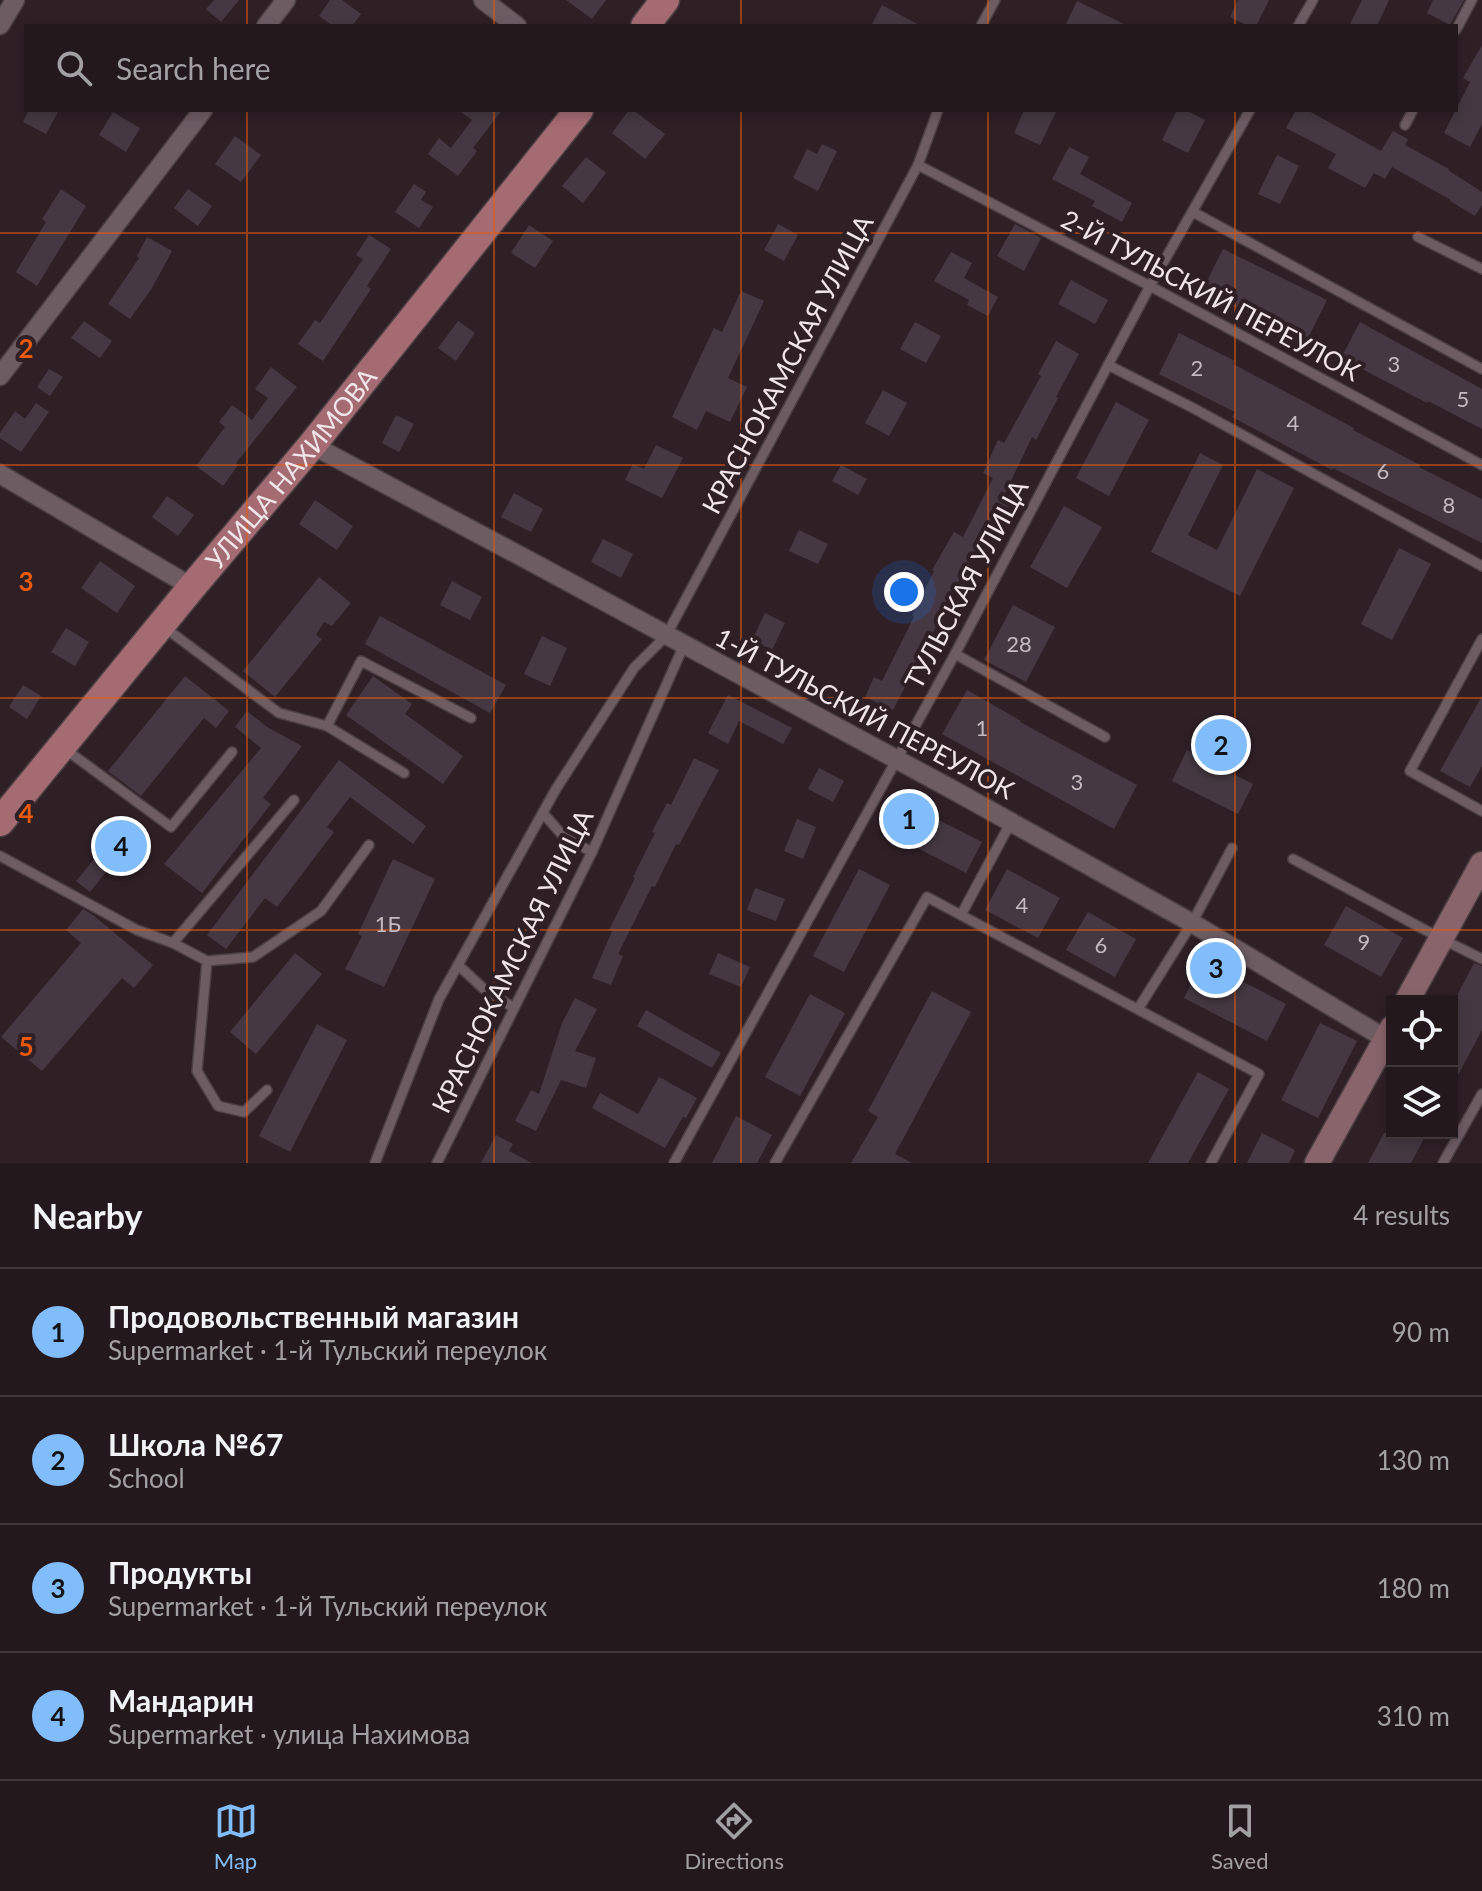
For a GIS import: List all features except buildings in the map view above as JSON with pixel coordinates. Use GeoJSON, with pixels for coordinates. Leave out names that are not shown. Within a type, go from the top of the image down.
{"type":"FeatureCollection","features":[{"type":"Feature","properties":{"kind":"main road"},"geometry":{"type":"LineString","coordinates":[[647,24],[665,0]]}},
{"type":"Feature","properties":{"kind":"main road","name":"УЛИЦА НАХИМОВА"},"geometry":{"type":"LineString","coordinates":[[0,822],[312,445],[577,112]]}},
{"type":"Feature","properties":{"kind":"street"},"geometry":{"type":"LineString","coordinates":[[0,25],[15,0]]}},
{"type":"Feature","properties":{"kind":"street"},"geometry":{"type":"LineString","coordinates":[[268,24],[286,0]]}},
{"type":"Feature","properties":{"kind":"street"},"geometry":{"type":"LineString","coordinates":[[483,0],[514,24]]}},
{"type":"Feature","properties":{"kind":"street"},"geometry":{"type":"LineString","coordinates":[[0,376],[201,112]]}},
{"type":"Feature","properties":{"kind":"street","name":"1-Й ТУЛЬСКИЙ ПЕРЕУЛОК"},"geometry":{"type":"LineString","coordinates":[[312,445],[896,759],[1386,1032]]}},
{"type":"Feature","properties":{"kind":"street"},"geometry":{"type":"LineString","coordinates":[[0,474],[192,587]]}},
{"type":"Feature","properties":{"kind":"street"},"geometry":{"type":"LineString","coordinates":[[1410,995],[1482,864]]}},
{"type":"Feature","properties":{"kind":"street"},"geometry":{"type":"LineString","coordinates":[[1317,1163],[1386,1039]]}},
{"type":"Feature","properties":{"kind":"lane"},"geometry":{"type":"LineString","coordinates":[[982,24],[995,0]]}},
{"type":"Feature","properties":{"kind":"lane"},"geometry":{"type":"LineString","coordinates":[[1299,24],[1313,0]]}},
{"type":"Feature","properties":{"kind":"lane"},"geometry":{"type":"LineString","coordinates":[[1458,26],[1472,0]]}},
{"type":"Feature","properties":{"kind":"lane","name":"КРАСНОКАМСКАЯ УЛИЦА"},"geometry":{"type":"LineString","coordinates":[[375,1163],[439,999],[543,813],[634,668],[666,636],[918,165],[937,112]]}},
{"type":"Feature","properties":{"kind":"lane","name":"ТУЛЬСКАЯ УЛИЦА"},"geometry":{"type":"LineString","coordinates":[[674,1163],[955,654],[1150,286],[1249,112]]}},
{"type":"Feature","properties":{"kind":"lane"},"geometry":{"type":"LineString","coordinates":[[1405,125],[1412,112]]}},
{"type":"Feature","properties":{"kind":"lane","name":"2-Й ТУЛЬСКИЙ ПЕРЕУЛОК"},"geometry":{"type":"LineString","coordinates":[[918,165],[1482,465]]}},
{"type":"Feature","properties":{"kind":"lane"},"geometry":{"type":"LineString","coordinates":[[1193,212],[1482,369]]}},
{"type":"Feature","properties":{"kind":"lane"},"geometry":{"type":"LineString","coordinates":[[1418,237],[1482,269]]}},
{"type":"Feature","properties":{"kind":"lane"},"geometry":{"type":"LineString","coordinates":[[1108,365],[1482,566]]}},
{"type":"Feature","properties":{"kind":"lane"},"geometry":{"type":"LineString","coordinates":[[161,625],[279,713],[327,726],[404,773]]}},
{"type":"Feature","properties":{"kind":"lane"},"geometry":{"type":"LineString","coordinates":[[1482,639],[1410,771],[1482,811]]}},
{"type":"Feature","properties":{"kind":"lane","name":"КРАСНОКАМСКАЯ УЛИЦА"},"geometry":{"type":"LineString","coordinates":[[437,1163],[592,852],[684,645]]}},
{"type":"Feature","properties":{"kind":"lane"},"geometry":{"type":"LineString","coordinates":[[955,654],[1105,737]]}},
{"type":"Feature","properties":{"kind":"lane"},"geometry":{"type":"LineString","coordinates":[[327,726],[361,661],[471,718]]}},
{"type":"Feature","properties":{"kind":"lane"},"geometry":{"type":"LineString","coordinates":[[62,747],[171,827],[232,752]]}},
{"type":"Feature","properties":{"kind":"lane"},"geometry":{"type":"LineString","coordinates":[[173,943],[294,800]]}},
{"type":"Feature","properties":{"kind":"lane"},"geometry":{"type":"LineString","coordinates":[[543,813],[564,837],[592,852]]}},
{"type":"Feature","properties":{"kind":"lane"},"geometry":{"type":"LineString","coordinates":[[961,915],[1011,822]]}},
{"type":"Feature","properties":{"kind":"lane"},"geometry":{"type":"LineString","coordinates":[[0,856],[137,930],[173,943],[207,961],[253,957],[321,911],[369,845]]}},
{"type":"Feature","properties":{"kind":"lane"},"geometry":{"type":"LineString","coordinates":[[1138,1009],[1192,923],[1232,848]]}},
{"type":"Feature","properties":{"kind":"lane"},"geometry":{"type":"LineString","coordinates":[[1293,859],[1482,959]]}},
{"type":"Feature","properties":{"kind":"lane"},"geometry":{"type":"LineString","coordinates":[[775,1163],[927,897],[1259,1074],[1211,1163]]}},
{"type":"Feature","properties":{"kind":"lane"},"geometry":{"type":"LineString","coordinates":[[207,961],[197,1071],[218,1106],[244,1112],[267,1090]]}},
{"type":"Feature","properties":{"kind":"lane"},"geometry":{"type":"LineString","coordinates":[[458,965],[484,989],[514,1008]]}},
{"type":"Feature","properties":{"kind":"lane"},"geometry":{"type":"LineString","coordinates":[[1443,1163],[1482,1094]]}},
{"type":"Feature","properties":{"kind":"place","name":"Школа №67"},"geometry":{"type":"Point","coordinates":[1221,745]}},
{"type":"Feature","properties":{"kind":"place","name":"Продовольственный магазин"},"geometry":{"type":"Point","coordinates":[909,819]}},
{"type":"Feature","properties":{"kind":"place","name":"Мандарин"},"geometry":{"type":"Point","coordinates":[121,846]}},
{"type":"Feature","properties":{"kind":"place","name":"Продукты"},"geometry":{"type":"Point","coordinates":[1216,968]}}]}
